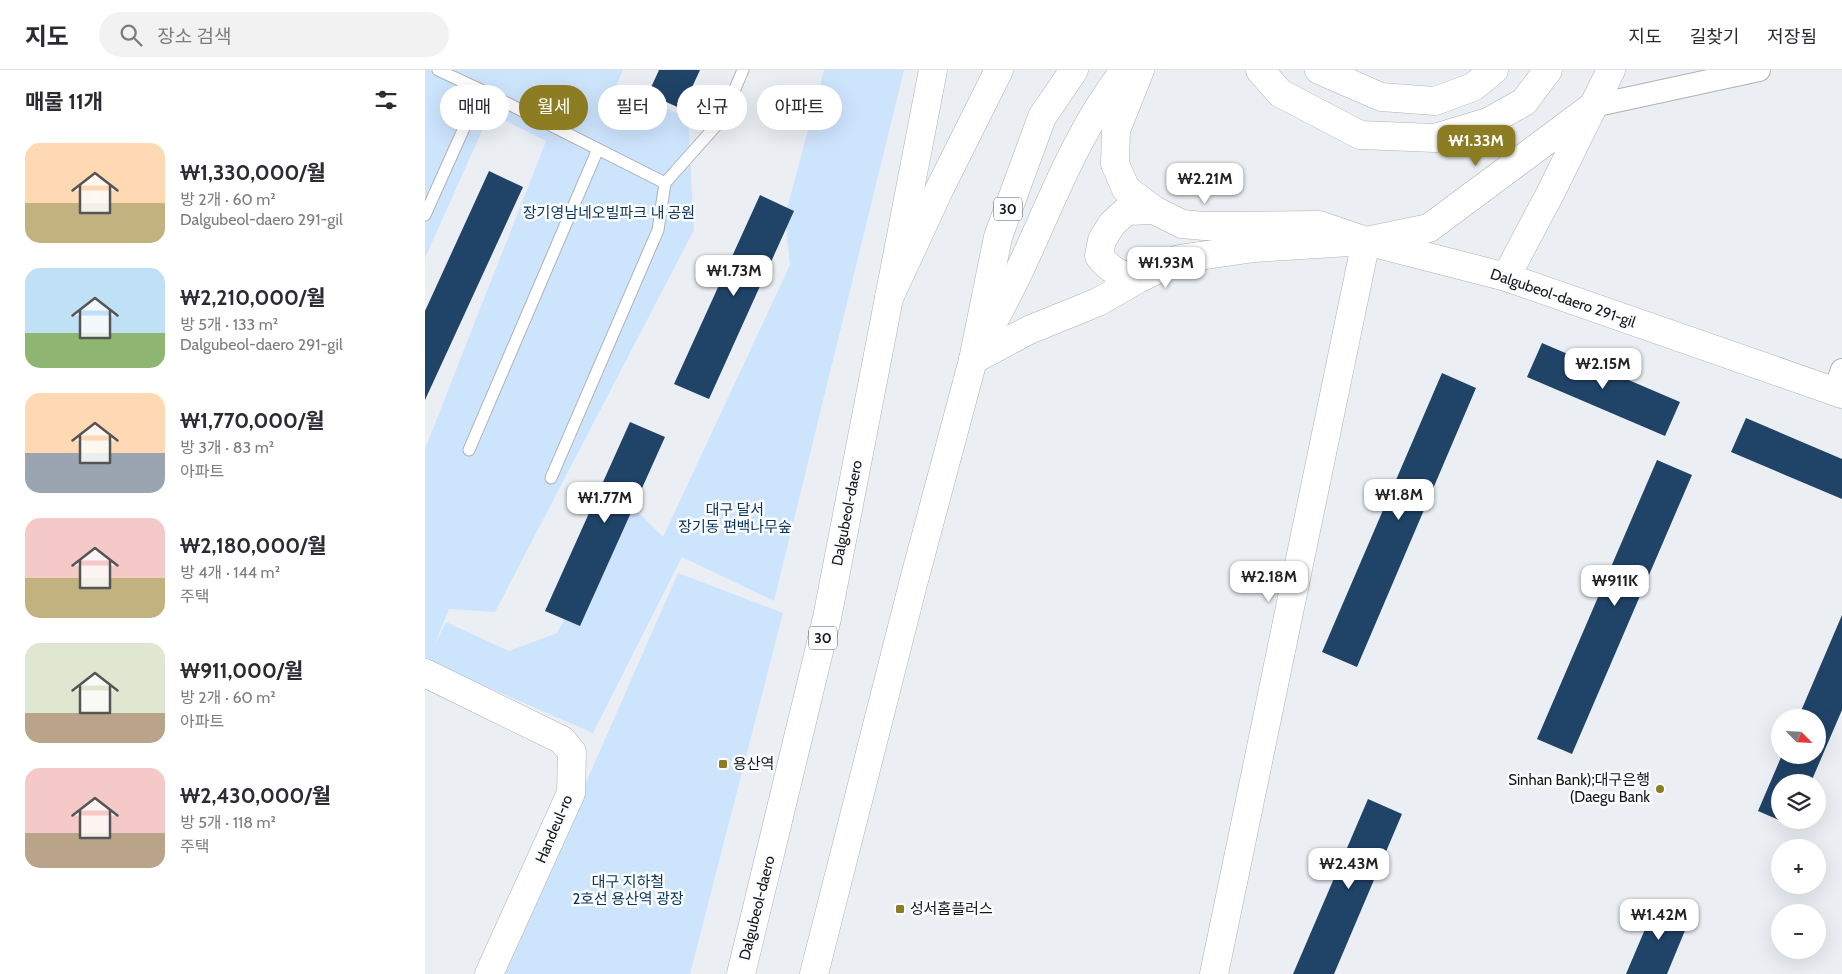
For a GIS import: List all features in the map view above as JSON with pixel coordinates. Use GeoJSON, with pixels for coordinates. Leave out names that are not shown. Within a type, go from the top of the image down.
{"type":"FeatureCollection","features":[{"type":"Feature","properties":{"kind":"main road"},"geometry":{"type":"LineString","coordinates":[[889,298],[933,70]]}},
{"type":"Feature","properties":{"kind":"main road","name":"Dalgubeol-daero"},"geometry":{"type":"LineString","coordinates":[[741,974],[827,618],[889,298],[940,188],[999,70]]}},
{"type":"Feature","properties":{"kind":"main road","name":"30"},"geometry":{"type":"LineString","coordinates":[[814,974],[973,360],[998,237],[1042,118],[1074,70]]}},
{"type":"Feature","properties":{"kind":"main road"},"geometry":{"type":"LineString","coordinates":[[973,360],[1021,267],[1071,154],[1125,70]]}},
{"type":"Feature","properties":{"kind":"main road"},"geometry":{"type":"LineString","coordinates":[[1140,70],[1116,130],[1115,164],[1126,189],[1154,210],[1182,224],[1204,226],[1319,225],[1366,241]]}},
{"type":"Feature","properties":{"kind":"main road"},"geometry":{"type":"LineString","coordinates":[[1260,70],[1280,93],[1360,135],[1435,138],[1489,122],[1524,102],[1548,70]]}},
{"type":"Feature","properties":{"kind":"main road"},"geometry":{"type":"LineString","coordinates":[[1319,70],[1381,97],[1435,100],[1473,87],[1494,70]]}},
{"type":"Feature","properties":{"kind":"main road"},"geometry":{"type":"LineString","coordinates":[[1506,277],[1551,192],[1611,70]]}},
{"type":"Feature","properties":{"kind":"main road"},"geometry":{"type":"LineString","coordinates":[[973,360],[1029,330],[1098,302],[1138,279],[1179,259],[1253,248],[1366,241],[1429,228],[1593,106]]}},
{"type":"Feature","properties":{"kind":"main road"},"geometry":{"type":"LineString","coordinates":[[1138,279],[1123,276],[1109,268],[1099,256],[1102,240],[1112,224],[1126,211],[1154,210]]}},
{"type":"Feature","properties":{"kind":"main road"},"geometry":{"type":"LineString","coordinates":[[1214,974],[1366,241]]}},
{"type":"Feature","properties":{"kind":"main road","name":"Dalgubeol-daero 291-gil"},"geometry":{"type":"LineString","coordinates":[[1366,241],[1506,277],[1839,385]]}},
{"type":"Feature","properties":{"kind":"main road","name":"Handeul-ro"},"geometry":{"type":"LineString","coordinates":[[425,673],[562,740],[572,752],[571,793],[489,974]]}},
{"type":"Feature","properties":{"kind":"street"},"geometry":{"type":"LineString","coordinates":[[1593,106],[1759,70]]}},
{"type":"Feature","properties":{"kind":"lane"},"geometry":{"type":"LineString","coordinates":[[438,70],[470,85]]}},
{"type":"Feature","properties":{"kind":"lane"},"geometry":{"type":"LineString","coordinates":[[551,478],[658,230],[665,184],[722,119],[743,70]]}},
{"type":"Feature","properties":{"kind":"lane"},"geometry":{"type":"LineString","coordinates":[[509,104],[665,184]]}},
{"type":"Feature","properties":{"kind":"lane"},"geometry":{"type":"LineString","coordinates":[[425,215],[463,130]]}},
{"type":"Feature","properties":{"kind":"lane"},"geometry":{"type":"LineString","coordinates":[[469,450],[597,149]]}},
{"type":"Feature","properties":{"kind":"green space"},"geometry":{"type":"Polygon","coordinates":[[[425,70],[623,70],[616,85],[598,85],[598,130],[667,130],[667,109],[677,113],[677,130],[689,130],[694,230],[495,612],[449,609],[434,646],[446,622],[509,651],[557,633],[626,500],[663,537],[790,265],[785,216],[808,130],[842,130],[842,85],[820,85],[824,70],[904,70],[774,601],[682,557],[593,733],[425,660],[425,449],[546,141],[524,130],[588,130],[588,85],[519,85],[519,128],[509,122],[509,85],[440,85],[440,130],[482,130],[425,258],[425,70]]]}},
{"type":"Feature","properties":{"kind":"green space","name":"대구 지하철 2호선 용산역 광장"},"geometry":{"type":"Polygon","coordinates":[[[678,573],[783,613],[690,974],[502,974],[678,573]]]}},
{"type":"Feature","properties":{"kind":"building"},"geometry":{"type":"Polygon","coordinates":[[[659,70],[700,70],[693,85],[677,85],[677,107],[667,102],[667,85],[652,85],[659,70]]]}},
{"type":"Feature","properties":{"kind":"building"},"geometry":{"type":"Polygon","coordinates":[[[489,171],[523,187],[425,400],[425,311],[489,171]]]}},
{"type":"Feature","properties":{"kind":"building"},"geometry":{"type":"Polygon","coordinates":[[[760,195],[794,211],[709,399],[674,384],[760,195]]]}},
{"type":"Feature","properties":{"kind":"building"},"geometry":{"type":"Polygon","coordinates":[[[1542,343],[1680,402],[1665,436],[1527,377],[1542,343]]]}},
{"type":"Feature","properties":{"kind":"building"},"geometry":{"type":"Polygon","coordinates":[[[1442,373],[1476,388],[1357,667],[1322,652],[1442,373]]]}},
{"type":"Feature","properties":{"kind":"building"},"geometry":{"type":"Polygon","coordinates":[[[1746,418],[1842,459],[1842,499],[1731,452],[1746,418]]]}},
{"type":"Feature","properties":{"kind":"building"},"geometry":{"type":"Polygon","coordinates":[[[630,422],[665,437],[580,626],[545,611],[630,422]]]}},
{"type":"Feature","properties":{"kind":"building"},"geometry":{"type":"Polygon","coordinates":[[[1657,460],[1692,475],[1572,754],[1537,739],[1657,460]]]}},
{"type":"Feature","properties":{"kind":"building"},"geometry":{"type":"Polygon","coordinates":[[[1842,615],[1842,710],[1826,747],[1826,709],[1802,709],[1842,615]]]}},
{"type":"Feature","properties":{"kind":"building"},"geometry":{"type":"Polygon","coordinates":[[[1778,764],[1819,764],[1814,774],[1774,774],[1778,764]]]}},
{"type":"Feature","properties":{"kind":"building"},"geometry":{"type":"Polygon","coordinates":[[[1771,781],[1771,817],[1758,811],[1771,781]]]}},
{"type":"Feature","properties":{"kind":"building"},"geometry":{"type":"Polygon","coordinates":[[[1368,799],[1402,814],[1334,974],[1293,974],[1368,799]]]}},
{"type":"Feature","properties":{"kind":"building"},"geometry":{"type":"Polygon","coordinates":[[[1657,901],[1691,916],[1667,974],[1626,974],[1657,901]]]}},
{"type":"Feature","properties":{"kind":"place","name":"용산역"},"geometry":{"type":"Point","coordinates":[723,764]}},
{"type":"Feature","properties":{"kind":"place","name":"Sinhan Bank);대구은행 (Daegu Bank"},"geometry":{"type":"Point","coordinates":[1660,789]}},
{"type":"Feature","properties":{"kind":"place","name":"성서홈플러스"},"geometry":{"type":"Point","coordinates":[900,909]}},
{"type":"Feature","properties":{"kind":"park label","name":"장기영남네오빌파크 내 공원"},"geometry":{"type":"Point","coordinates":[609,213]}},
{"type":"Feature","properties":{"kind":"park label","name":"대구 달서 장기동 편백나무숲"},"geometry":{"type":"Point","coordinates":[735,518]}}]}
